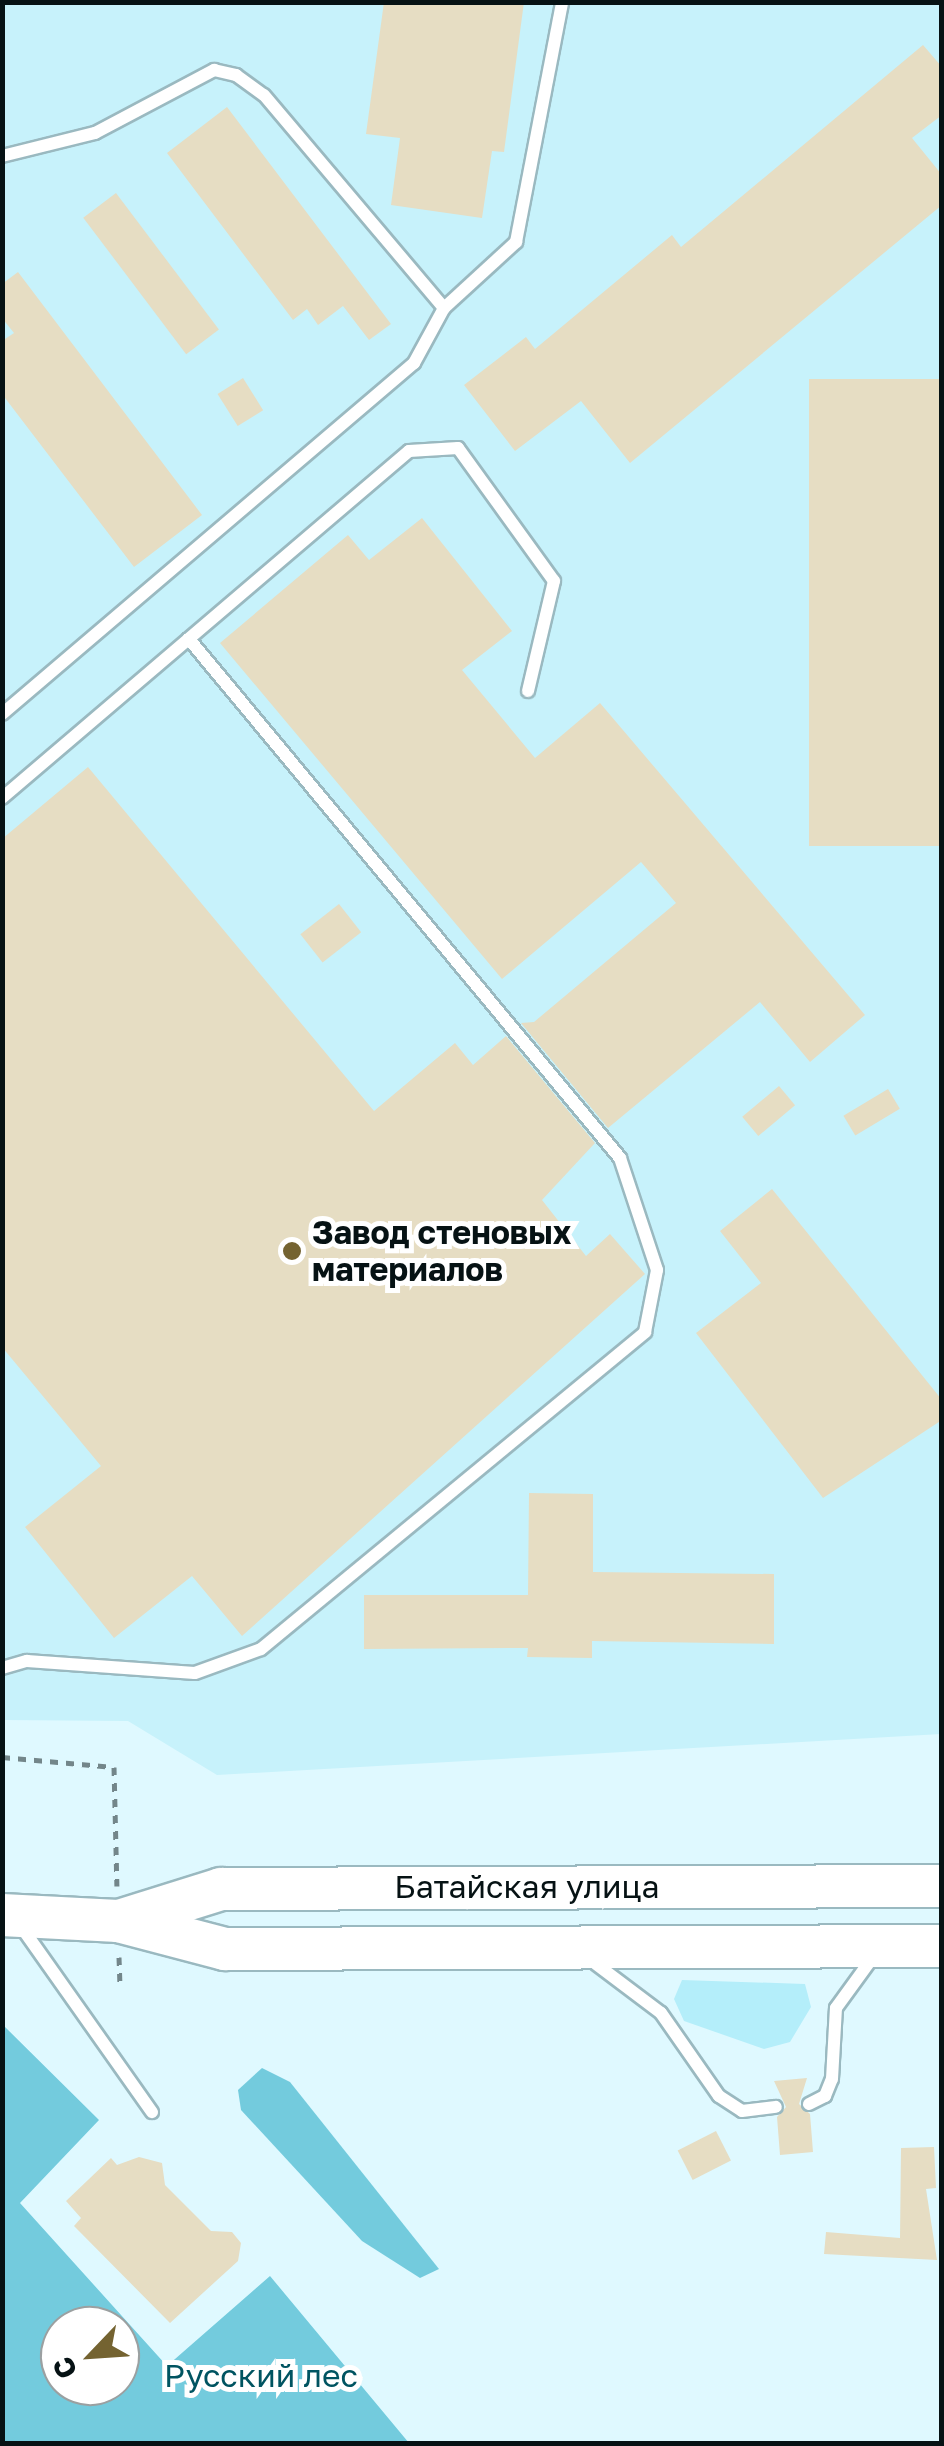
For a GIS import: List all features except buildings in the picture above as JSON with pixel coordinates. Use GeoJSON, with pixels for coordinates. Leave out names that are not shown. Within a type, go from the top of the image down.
{"type":"FeatureCollection","features":[{"type":"Feature","properties":{"kind":"highway","name":"Батайская улица"},"geometry":{"type":"LineString","coordinates":[[118,1921],[222,1889],[942,1886]]}},
{"type":"Feature","properties":{"kind":"highway","name":"Батайская улица"},"geometry":{"type":"LineString","coordinates":[[8,1915],[118,1921],[225,1949],[942,1946]]}},
{"type":"Feature","properties":{"kind":"lane"},"geometry":{"type":"LineString","coordinates":[[2,714],[414,363],[444,308],[516,242],[562,2]]}},
{"type":"Feature","properties":{"kind":"lane"},"geometry":{"type":"LineString","coordinates":[[2,156],[96,133],[214,70],[236,74],[264,95],[444,308]]}},
{"type":"Feature","properties":{"kind":"lane"},"geometry":{"type":"LineString","coordinates":[[2,798],[409,451],[458,448],[554,581],[528,690]]}},
{"type":"Feature","properties":{"kind":"lane"},"geometry":{"type":"LineString","coordinates":[[2,1668],[27,1661],[195,1674],[261,1649],[644,1332],[658,1270],[620,1158],[188,640]]}},
{"type":"Feature","properties":{"kind":"lane"},"geometry":{"type":"LineString","coordinates":[[8,1915],[152,2112]]}},
{"type":"Feature","properties":{"kind":"lane"},"geometry":{"type":"LineString","coordinates":[[542,1946],[609,1968],[661,2013],[719,2096],[742,2111],[776,2107]]}},
{"type":"Feature","properties":{"kind":"lane"},"geometry":{"type":"LineString","coordinates":[[809,2104],[825,2096],[832,2079],[836,2008],[850,1977],[886,1946]]}},
{"type":"Feature","properties":{"kind":"path"},"geometry":{"type":"LineString","coordinates":[[2,1757],[114,1767],[120,1984]]}},
{"type":"Feature","properties":{"kind":"shaded area"},"geometry":{"type":"Polygon","coordinates":[[[3,3],[941,3],[941,1734],[217,1775],[128,1721],[3,1720],[3,3]]]}},
{"type":"Feature","properties":{"kind":"shaded area"},"geometry":{"type":"Polygon","coordinates":[[[682,1980],[805,1984],[811,2007],[790,2042],[764,2049],[684,2021],[674,1999],[682,1980]]]}},
{"type":"Feature","properties":{"kind":"green space","name":"Русский лес"},"geometry":{"type":"Polygon","coordinates":[[[3,2025],[99,2120],[20,2203],[113,2306],[40,2306],[40,2406],[140,2406],[140,2336],[167,2366],[270,2276],[409,2443],[3,2443],[3,2025]]]}},
{"type":"Feature","properties":{"kind":"green space"},"geometry":{"type":"Polygon","coordinates":[[[262,2068],[290,2082],[439,2269],[420,2278],[362,2241],[241,2110],[238,2090],[262,2068]]]}},
{"type":"Feature","properties":{"kind":"place","name":"Завод стеновых материалов"},"geometry":{"type":"Point","coordinates":[292,1251]}}]}
